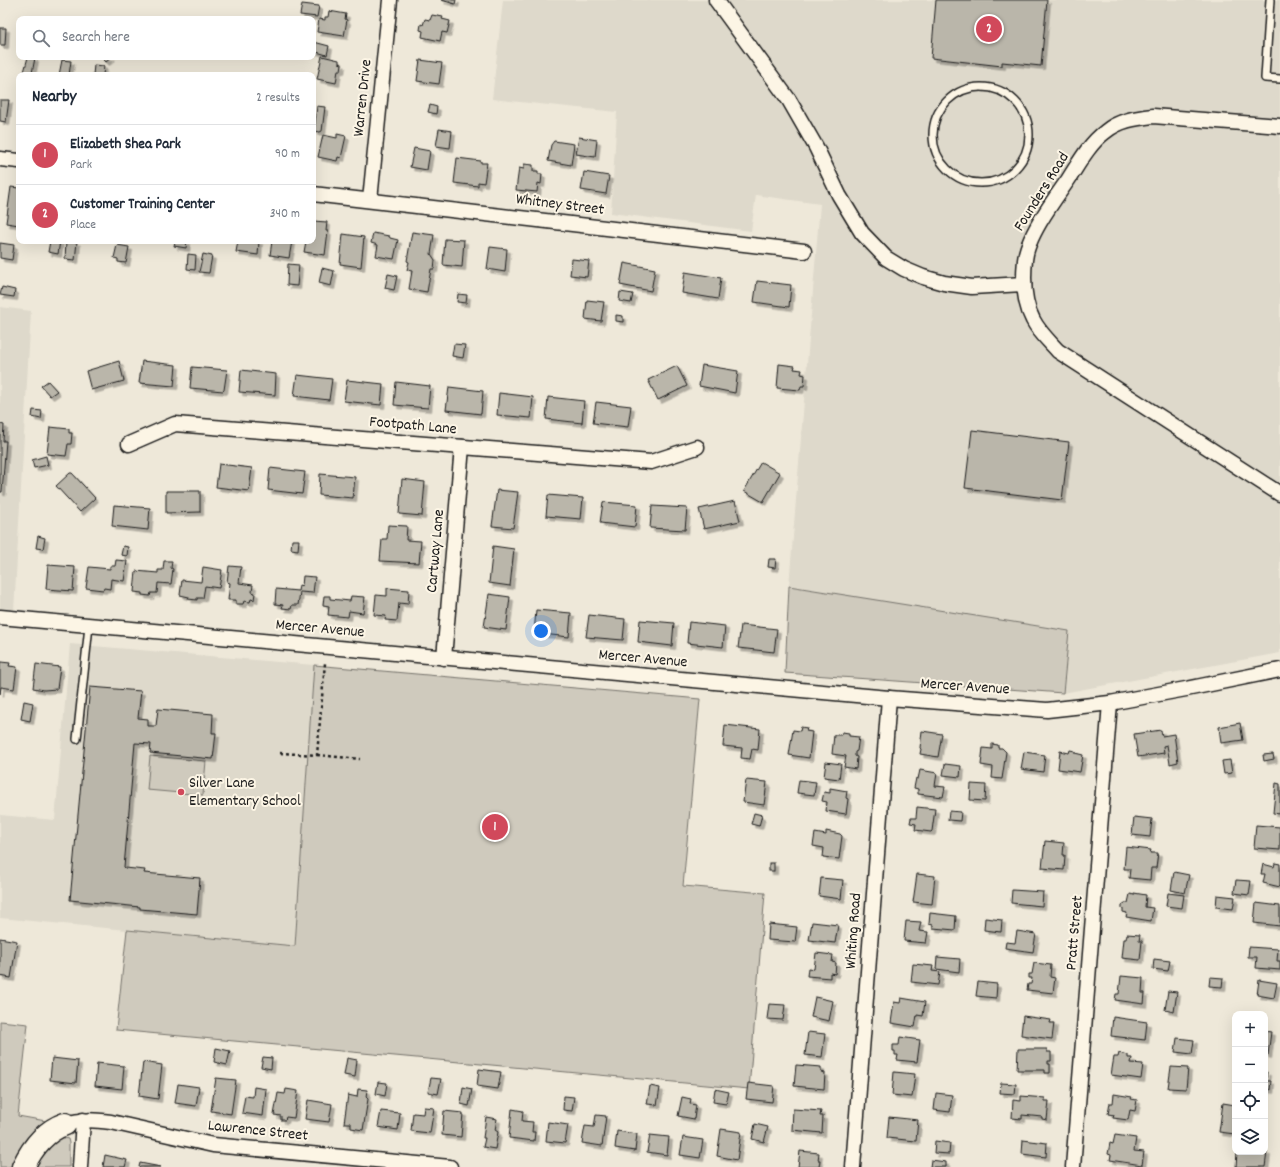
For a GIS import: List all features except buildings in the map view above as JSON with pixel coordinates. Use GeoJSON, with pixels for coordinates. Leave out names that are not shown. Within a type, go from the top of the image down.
{"type":"FeatureCollection","features":[{"type":"Feature","properties":{"kind":"highway"},"geometry":{"type":"LineString","coordinates":[[23,1167],[31,1152],[40,1140],[51,1131],[74,1122]]}},
{"type":"Feature","properties":{"kind":"street","name":"Warren Drive"},"geometry":{"type":"LineString","coordinates":[[370,200],[390,0]]}},
{"type":"Feature","properties":{"kind":"street"},"geometry":{"type":"LineString","coordinates":[[716,0],[789,100],[816,147],[839,195],[862,233],[886,258],[923,278],[944,283],[972,287],[1024,284]]}},
{"type":"Feature","properties":{"kind":"street","name":"Founders Road"},"geometry":{"type":"LineString","coordinates":[[1280,126],[1154,116],[1135,118],[1121,122],[1106,131],[1093,143],[1039,224],[1027,249],[1024,284],[1027,304],[1033,320],[1042,334],[1058,351],[1280,494]]}},
{"type":"Feature","properties":{"kind":"street"},"geometry":{"type":"LineString","coordinates":[[0,159],[16,161]]}},
{"type":"Feature","properties":{"kind":"street","name":"Whitney Street"},"geometry":{"type":"LineString","coordinates":[[316,194],[804,251]]}},
{"type":"Feature","properties":{"kind":"street","name":"Footpath Lane"},"geometry":{"type":"LineString","coordinates":[[129,444],[175,424],[651,462],[697,447]]}},
{"type":"Feature","properties":{"kind":"street","name":"Cartway Lane"},"geometry":{"type":"LineString","coordinates":[[444,658],[462,447]]}},
{"type":"Feature","properties":{"kind":"street","name":"Mercer Avenue"},"geometry":{"type":"LineString","coordinates":[[0,617],[889,698],[1047,710],[1110,703],[1280,670]]}},
{"type":"Feature","properties":{"kind":"street","name":"Whiting Road"},"geometry":{"type":"LineString","coordinates":[[853,1167],[889,698]]}},
{"type":"Feature","properties":{"kind":"street","name":"Pratt Street"},"geometry":{"type":"LineString","coordinates":[[1073,1167],[1110,703]]}},
{"type":"Feature","properties":{"kind":"street"},"geometry":{"type":"LineString","coordinates":[[74,1122],[80,1167]]}},
{"type":"Feature","properties":{"kind":"street","name":"Lawrence Street"},"geometry":{"type":"LineString","coordinates":[[74,1122],[111,1122],[213,1145],[383,1164],[450,1167]]}},
{"type":"Feature","properties":{"kind":"lane"},"geometry":{"type":"LineString","coordinates":[[1270,0],[1265,78],[1280,79]]}},
{"type":"Feature","properties":{"kind":"lane"},"geometry":{"type":"LineString","coordinates":[[978,86],[993,88],[1007,94],[1018,104],[1026,117],[1029,131],[1028,145],[1024,158],[1015,170],[1004,178],[991,183],[976,184],[963,181],[950,174],[935,153],[932,137],[934,122],[940,109],[950,98],[963,90],[978,86]]}},
{"type":"Feature","properties":{"kind":"lane"},"geometry":{"type":"LineString","coordinates":[[77,739],[89,626]]}},
{"type":"Feature","properties":{"kind":"path"},"geometry":{"type":"LineString","coordinates":[[317,755],[325,663]]}},
{"type":"Feature","properties":{"kind":"path"},"geometry":{"type":"LineString","coordinates":[[280,753],[360,759]]}},
{"type":"Feature","properties":{"kind":"shaded area"},"geometry":{"type":"Polygon","coordinates":[[[503,0],[1280,0],[1280,653],[1063,693],[1068,631],[789,586],[820,204],[756,195],[751,231],[611,213],[617,112],[492,99],[503,0]]]}},
{"type":"Feature","properties":{"kind":"shaded area"},"geometry":{"type":"Polygon","coordinates":[[[0,307],[31,311],[14,611],[0,609],[0,307]]]}},
{"type":"Feature","properties":{"kind":"shaded area"},"geometry":{"type":"Polygon","coordinates":[[[789,586],[1069,631],[1063,693],[785,673],[789,586]]]}},
{"type":"Feature","properties":{"kind":"shaded area","name":"Silver Lane Elementary School"},"geometry":{"type":"Polygon","coordinates":[[[70,644],[314,665],[295,946],[0,918],[0,815],[55,820],[70,644]]]}},
{"type":"Feature","properties":{"kind":"shaded area"},"geometry":{"type":"Polygon","coordinates":[[[314,665],[700,699],[683,886],[765,893],[749,1089],[116,1030],[127,930],[295,946],[314,665]]]}},
{"type":"Feature","properties":{"kind":"shaded area"},"geometry":{"type":"Polygon","coordinates":[[[150,756],[206,761],[203,795],[147,790],[150,756]]]}},
{"type":"Feature","properties":{"kind":"shaded area"},"geometry":{"type":"Polygon","coordinates":[[[0,1021],[28,1024],[18,1116],[46,1121],[26,1143],[15,1167],[0,1167],[0,1021]]]}},
{"type":"Feature","properties":{"kind":"shaded area"},"geometry":{"type":"Polygon","coordinates":[[[61,1137],[68,1139],[69,1167],[32,1167],[38,1152],[61,1137]]]}},
{"type":"Feature","properties":{"kind":"place","name":"Customer Training Center"},"geometry":{"type":"Point","coordinates":[989,29]}},
{"type":"Feature","properties":{"kind":"place","name":"Silver Lane Elementary School"},"geometry":{"type":"Point","coordinates":[181,792]}},
{"type":"Feature","properties":{"kind":"place","name":"Elizabeth Shea Park"},"geometry":{"type":"Point","coordinates":[495,827]}}]}
